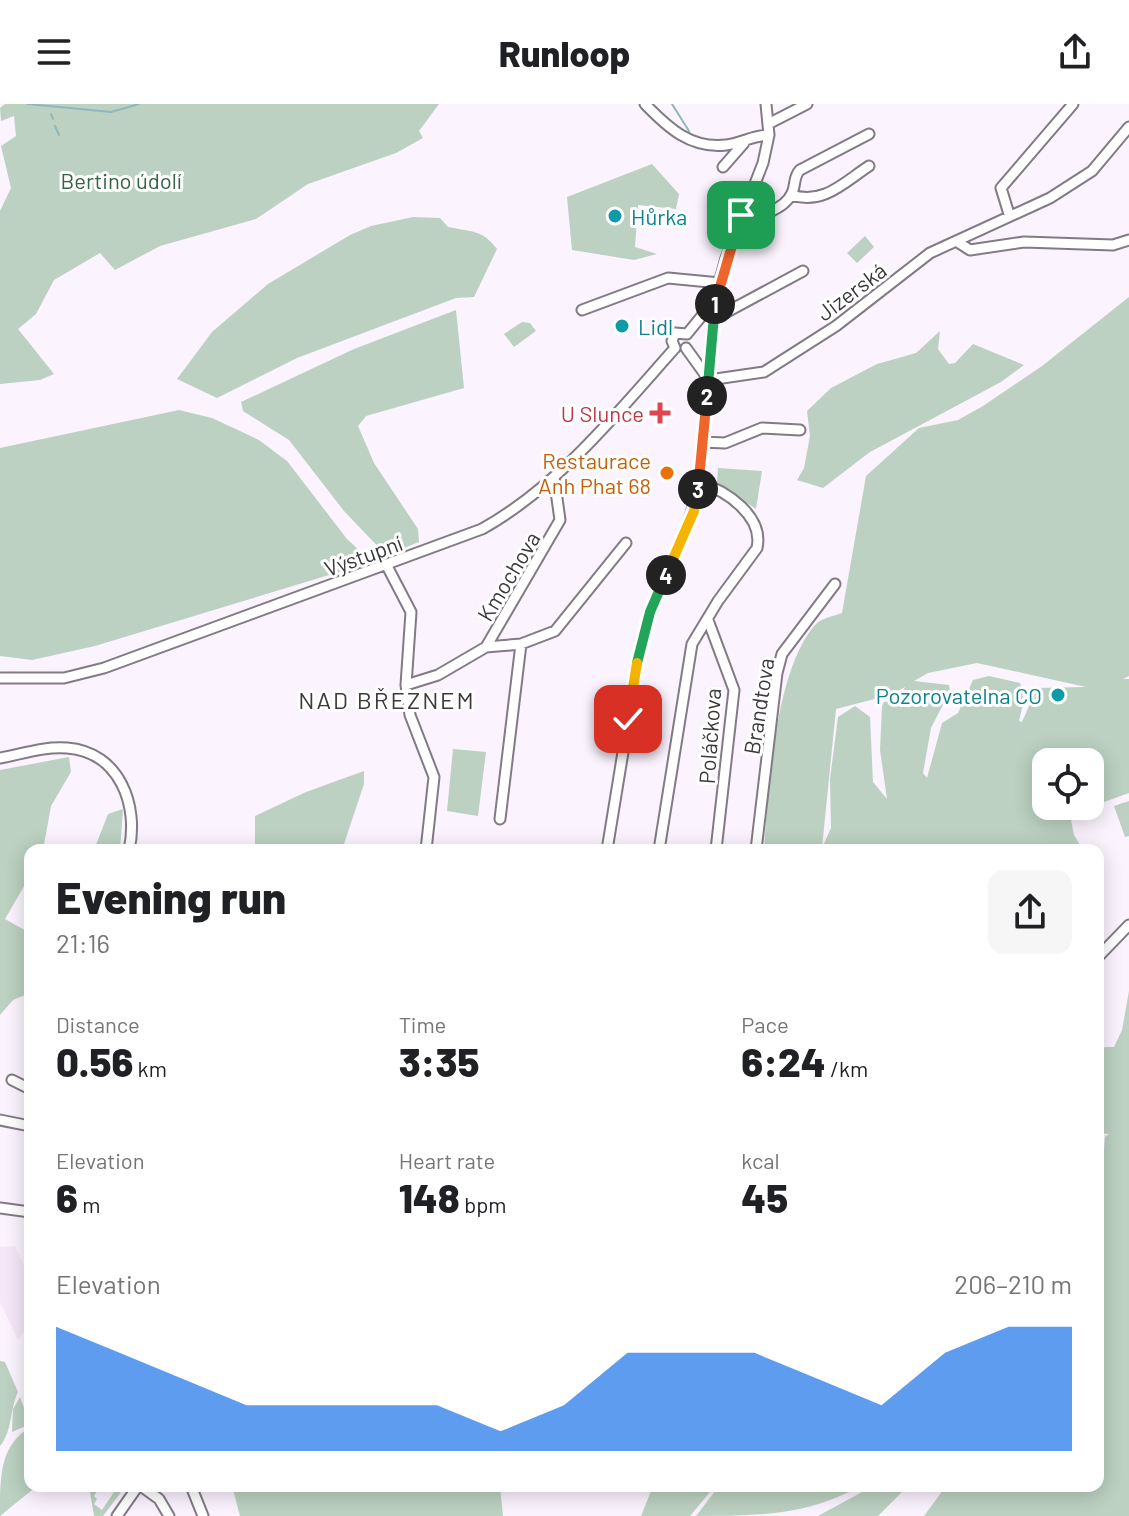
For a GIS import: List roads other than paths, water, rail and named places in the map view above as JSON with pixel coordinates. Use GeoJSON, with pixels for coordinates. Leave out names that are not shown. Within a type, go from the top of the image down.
{"type":"FeatureCollection","features":[{"type":"Feature","properties":{"kind":"street"},"geometry":{"type":"LineString","coordinates":[[645,104],[681,136],[701,145],[746,141],[769,135]]}},
{"type":"Feature","properties":{"kind":"street"},"geometry":{"type":"LineString","coordinates":[[608,844],[641,642],[650,612],[694,511],[715,307],[741,215],[769,135],[766,104]]}},
{"type":"Feature","properties":{"kind":"street"},"geometry":{"type":"LineString","coordinates":[[770,123],[807,104]]}},
{"type":"Feature","properties":{"kind":"street"},"geometry":{"type":"LineString","coordinates":[[1009,214],[1001,188],[1073,104]]}},
{"type":"Feature","properties":{"kind":"street","name":"Jizerská"},"geometry":{"type":"LineString","coordinates":[[709,380],[764,372],[836,326],[930,253],[1009,214],[1050,198],[1092,171],[1129,127]]}},
{"type":"Feature","properties":{"kind":"street"},"geometry":{"type":"LineString","coordinates":[[741,215],[759,217],[791,195],[796,174],[800,170],[869,134]]}},
{"type":"Feature","properties":{"kind":"street"},"geometry":{"type":"LineString","coordinates":[[723,167],[746,141]]}},
{"type":"Feature","properties":{"kind":"street"},"geometry":{"type":"LineString","coordinates":[[791,195],[809,200],[828,194],[869,166]]}},
{"type":"Feature","properties":{"kind":"street"},"geometry":{"type":"LineString","coordinates":[[956,241],[970,250],[1024,242],[1113,245],[1129,240]]}},
{"type":"Feature","properties":{"kind":"street"},"geometry":{"type":"LineString","coordinates":[[715,307],[725,313],[803,271]]}},
{"type":"Feature","properties":{"kind":"street"},"geometry":{"type":"LineString","coordinates":[[582,310],[668,278],[720,283]]}},
{"type":"Feature","properties":{"kind":"street"},"geometry":{"type":"LineString","coordinates":[[709,380],[681,348],[690,341],[687,334],[715,307]]}},
{"type":"Feature","properties":{"kind":"street","name":"Výstupní"},"geometry":{"type":"LineString","coordinates":[[0,678],[64,678],[104,668],[482,529],[508,515],[554,477],[681,348],[673,336],[679,331],[687,334]]}},
{"type":"Feature","properties":{"kind":"street"},"geometry":{"type":"LineString","coordinates":[[703,442],[725,443],[762,428],[800,430]]}},
{"type":"Feature","properties":{"kind":"street","name":"Kmochova"},"geometry":{"type":"LineString","coordinates":[[486,647],[560,520],[554,477]]}},
{"type":"Feature","properties":{"kind":"street"},"geometry":{"type":"LineString","coordinates":[[660,844],[692,644],[757,548],[759,539],[756,524],[746,511],[699,483]]}},
{"type":"Feature","properties":{"kind":"street","name":"Kmochova"},"geometry":{"type":"LineString","coordinates":[[406,685],[438,675],[486,647],[521,644],[555,631],[626,543]]}},
{"type":"Feature","properties":{"kind":"street"},"geometry":{"type":"LineString","coordinates":[[387,566],[411,612],[406,685],[410,715],[434,777],[427,844]]}},
{"type":"Feature","properties":{"kind":"street","name":"Brandtova"},"geometry":{"type":"LineString","coordinates":[[757,844],[777,673],[782,654],[835,584]]}},
{"type":"Feature","properties":{"kind":"street","name":"Poláčkova"},"geometry":{"type":"LineString","coordinates":[[708,620],[734,690],[717,844]]}},
{"type":"Feature","properties":{"kind":"street","name":"Kmochova"},"geometry":{"type":"LineString","coordinates":[[500,819],[521,644]]}},
{"type":"Feature","properties":{"kind":"street"},"geometry":{"type":"LineString","coordinates":[[0,758],[63,747],[86,753],[102,762],[120,780],[131,805],[129,844]]}},
{"type":"Feature","properties":{"kind":"street"},"geometry":{"type":"LineString","coordinates":[[1104,951],[1129,925]]}},
{"type":"Feature","properties":{"kind":"street"},"geometry":{"type":"LineString","coordinates":[[12,1080],[24,1086]]}},
{"type":"Feature","properties":{"kind":"street"},"geometry":{"type":"LineString","coordinates":[[0,1120],[24,1125]]}},
{"type":"Feature","properties":{"kind":"street"},"geometry":{"type":"LineString","coordinates":[[0,1208],[24,1211]]}},
{"type":"Feature","properties":{"kind":"street"},"geometry":{"type":"LineString","coordinates":[[117,1516],[135,1492]]}},
{"type":"Feature","properties":{"kind":"street"},"geometry":{"type":"LineString","coordinates":[[148,1492],[159,1499],[169,1516]]}},
{"type":"Feature","properties":{"kind":"street"},"geometry":{"type":"LineString","coordinates":[[193,1492],[203,1516]]}},
{"type":"Feature","properties":{"kind":"waterway"},"geometry":{"type":"LineString","coordinates":[[28,104],[111,112],[139,104]]}},
{"type":"Feature","properties":{"kind":"waterway"},"geometry":{"type":"LineString","coordinates":[[672,104],[689,131]]}},
{"type":"Feature","properties":{"kind":"waterway"},"geometry":{"type":"LineString","coordinates":[[51,114],[53,119]]}},
{"type":"Feature","properties":{"kind":"waterway"},"geometry":{"type":"LineString","coordinates":[[55,126],[59,135]]}},
{"type":"Feature","properties":{"kind":"place","name":"Hůrka"},"geometry":{"type":"Point","coordinates":[615,216]}},
{"type":"Feature","properties":{"kind":"place","name":"Lidl"},"geometry":{"type":"Point","coordinates":[622,326]}},
{"type":"Feature","properties":{"kind":"place","name":"U Slunce"},"geometry":{"type":"Point","coordinates":[660,413]}},
{"type":"Feature","properties":{"kind":"place","name":"Restaurace Anh Phat 68"},"geometry":{"type":"Point","coordinates":[667,473]}},
{"type":"Feature","properties":{"kind":"place","name":"Pozorovatelna CO"},"geometry":{"type":"Point","coordinates":[1058,695]}},
{"type":"Feature","properties":{"kind":"district","name":"NAD BŘEZNEM"},"geometry":{"type":"Point","coordinates":[387,699]}},
{"type":"Feature","properties":{"kind":"park label","name":"Bertino údolí"},"geometry":{"type":"Point","coordinates":[121,180]}}]}
